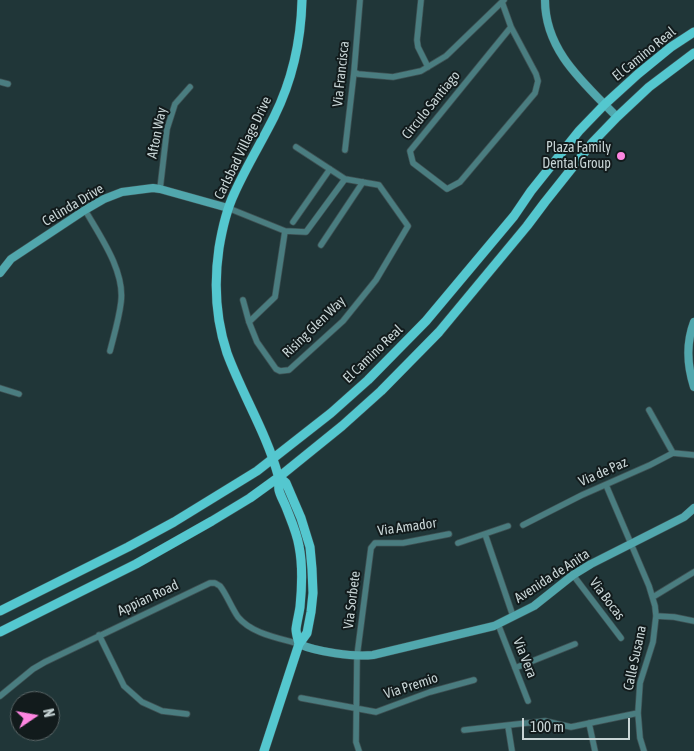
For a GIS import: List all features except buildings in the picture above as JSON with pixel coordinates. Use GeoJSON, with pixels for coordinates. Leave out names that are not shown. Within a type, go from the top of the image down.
{"type":"FeatureCollection","features":[{"type":"Feature","properties":{"kind":"main road","name":"Carlsbad Village Drive"},"geometry":{"type":"LineString","coordinates":[[264,751],[299,644],[307,632],[313,585],[310,547],[301,518],[286,483],[279,477],[227,352],[217,307],[217,266],[228,208],[282,99],[298,45],[302,0]]}},
{"type":"Feature","properties":{"kind":"main road","name":"El Camino Real"},"geometry":{"type":"LineString","coordinates":[[0,611],[174,522],[257,471],[331,413],[368,380],[426,321],[514,216],[531,191],[579,131],[605,104],[645,69],[671,47],[694,32]]}},
{"type":"Feature","properties":{"kind":"main road"},"geometry":{"type":"LineString","coordinates":[[0,632],[136,564],[212,521],[250,498],[279,477],[342,426],[370,401],[439,332],[527,226],[592,143],[649,88],[694,52]]}},
{"type":"Feature","properties":{"kind":"street","name":"Via Francisca"},"geometry":{"type":"LineString","coordinates":[[345,150],[360,0]]}},
{"type":"Feature","properties":{"kind":"street"},"geometry":{"type":"LineString","coordinates":[[421,0],[417,40],[418,47],[428,67]]}},
{"type":"Feature","properties":{"kind":"street"},"geometry":{"type":"LineString","coordinates":[[545,0],[547,23],[558,50],[570,67],[617,117]]}},
{"type":"Feature","properties":{"kind":"street"},"geometry":{"type":"LineString","coordinates":[[354,72],[393,77],[421,71],[446,56],[503,1],[511,27]]}},
{"type":"Feature","properties":{"kind":"street","name":"Circulo Santiago"},"geometry":{"type":"LineString","coordinates":[[511,27],[536,74],[538,81],[535,93],[460,182],[447,189],[412,163],[410,152],[511,27]]}},
{"type":"Feature","properties":{"kind":"street"},"geometry":{"type":"LineString","coordinates":[[0,82],[8,84]]}},
{"type":"Feature","properties":{"kind":"street","name":"Afton Way"},"geometry":{"type":"LineString","coordinates":[[160,189],[167,129],[175,104],[190,87]]}},
{"type":"Feature","properties":{"kind":"street","name":"Rising Glen Way"},"geometry":{"type":"LineString","coordinates":[[243,300],[257,342],[276,369],[280,371],[289,370],[343,321],[376,280],[408,226],[380,185],[345,179],[296,147]]}},
{"type":"Feature","properties":{"kind":"street"},"geometry":{"type":"LineString","coordinates":[[293,222],[330,169]]}},
{"type":"Feature","properties":{"kind":"street"},"geometry":{"type":"LineString","coordinates":[[228,208],[285,231],[306,232],[345,179]]}},
{"type":"Feature","properties":{"kind":"street"},"geometry":{"type":"LineString","coordinates":[[321,245],[363,182]]}},
{"type":"Feature","properties":{"kind":"street","name":"Celinda Drive"},"geometry":{"type":"LineString","coordinates":[[0,273],[11,259],[104,198],[122,192],[153,188],[160,189],[228,208]]}},
{"type":"Feature","properties":{"kind":"street"},"geometry":{"type":"LineString","coordinates":[[85,210],[113,260],[122,284],[121,302],[110,351]]}},
{"type":"Feature","properties":{"kind":"street"},"geometry":{"type":"LineString","coordinates":[[249,322],[275,297],[285,231]]}},
{"type":"Feature","properties":{"kind":"street"},"geometry":{"type":"LineString","coordinates":[[694,322],[688,348],[689,372],[694,387]]}},
{"type":"Feature","properties":{"kind":"street"},"geometry":{"type":"LineString","coordinates":[[0,388],[19,394]]}},
{"type":"Feature","properties":{"kind":"street"},"geometry":{"type":"LineString","coordinates":[[650,410],[672,452],[694,455]]}},
{"type":"Feature","properties":{"kind":"street","name":"Via de Paz"},"geometry":{"type":"LineString","coordinates":[[523,525],[582,495],[650,465],[672,452]]}},
{"type":"Feature","properties":{"kind":"street","name":"Calle Susana"},"geometry":{"type":"LineString","coordinates":[[606,485],[653,597],[656,616],[653,642],[640,683],[638,713],[640,738],[644,751]]}},
{"type":"Feature","properties":{"kind":"street","name":"Avenida de Anita"},"geometry":{"type":"LineString","coordinates":[[299,644],[308,648],[357,656],[373,655],[494,626],[534,606],[573,575],[591,564],[684,517],[694,510]]}},
{"type":"Feature","properties":{"kind":"street"},"geometry":{"type":"LineString","coordinates":[[458,542],[508,526]]}},
{"type":"Feature","properties":{"kind":"street","name":"Via Amador"},"geometry":{"type":"LineString","coordinates":[[371,548],[375,543],[403,543],[449,534]]}},
{"type":"Feature","properties":{"kind":"street"},"geometry":{"type":"LineString","coordinates":[[485,534],[513,616]]}},
{"type":"Feature","properties":{"kind":"street","name":"Via Sorbete"},"geometry":{"type":"LineString","coordinates":[[359,751],[356,742],[357,656],[371,548]]}},
{"type":"Feature","properties":{"kind":"street"},"geometry":{"type":"LineString","coordinates":[[653,597],[694,572]]}},
{"type":"Feature","properties":{"kind":"street","name":"Via Bocas"},"geometry":{"type":"LineString","coordinates":[[573,575],[621,638]]}},
{"type":"Feature","properties":{"kind":"street","name":"Appian Road"},"geometry":{"type":"LineString","coordinates":[[0,696],[33,669],[205,584],[213,583],[220,586],[238,617],[243,622],[264,634],[299,644]]}},
{"type":"Feature","properties":{"kind":"street"},"geometry":{"type":"LineString","coordinates":[[656,616],[694,621]]}},
{"type":"Feature","properties":{"kind":"street","name":"Via Vera"},"geometry":{"type":"LineString","coordinates":[[498,624],[528,701]]}},
{"type":"Feature","properties":{"kind":"street"},"geometry":{"type":"LineString","coordinates":[[99,636],[124,686],[142,702],[162,711],[187,714]]}},
{"type":"Feature","properties":{"kind":"street"},"geometry":{"type":"LineString","coordinates":[[516,668],[575,644]]}},
{"type":"Feature","properties":{"kind":"street","name":"Via Premio"},"geometry":{"type":"LineString","coordinates":[[301,698],[376,712],[430,692],[474,680]]}},
{"type":"Feature","properties":{"kind":"street"},"geometry":{"type":"LineString","coordinates":[[464,730],[545,721],[571,727],[638,713]]}},
{"type":"Feature","properties":{"kind":"street"},"geometry":{"type":"LineString","coordinates":[[588,723],[595,751]]}},
{"type":"Feature","properties":{"kind":"street"},"geometry":{"type":"LineString","coordinates":[[508,726],[512,751]]}},
{"type":"Feature","properties":{"kind":"place","name":"Plaza Family Dental Group"},"geometry":{"type":"Point","coordinates":[621,156]}}]}
